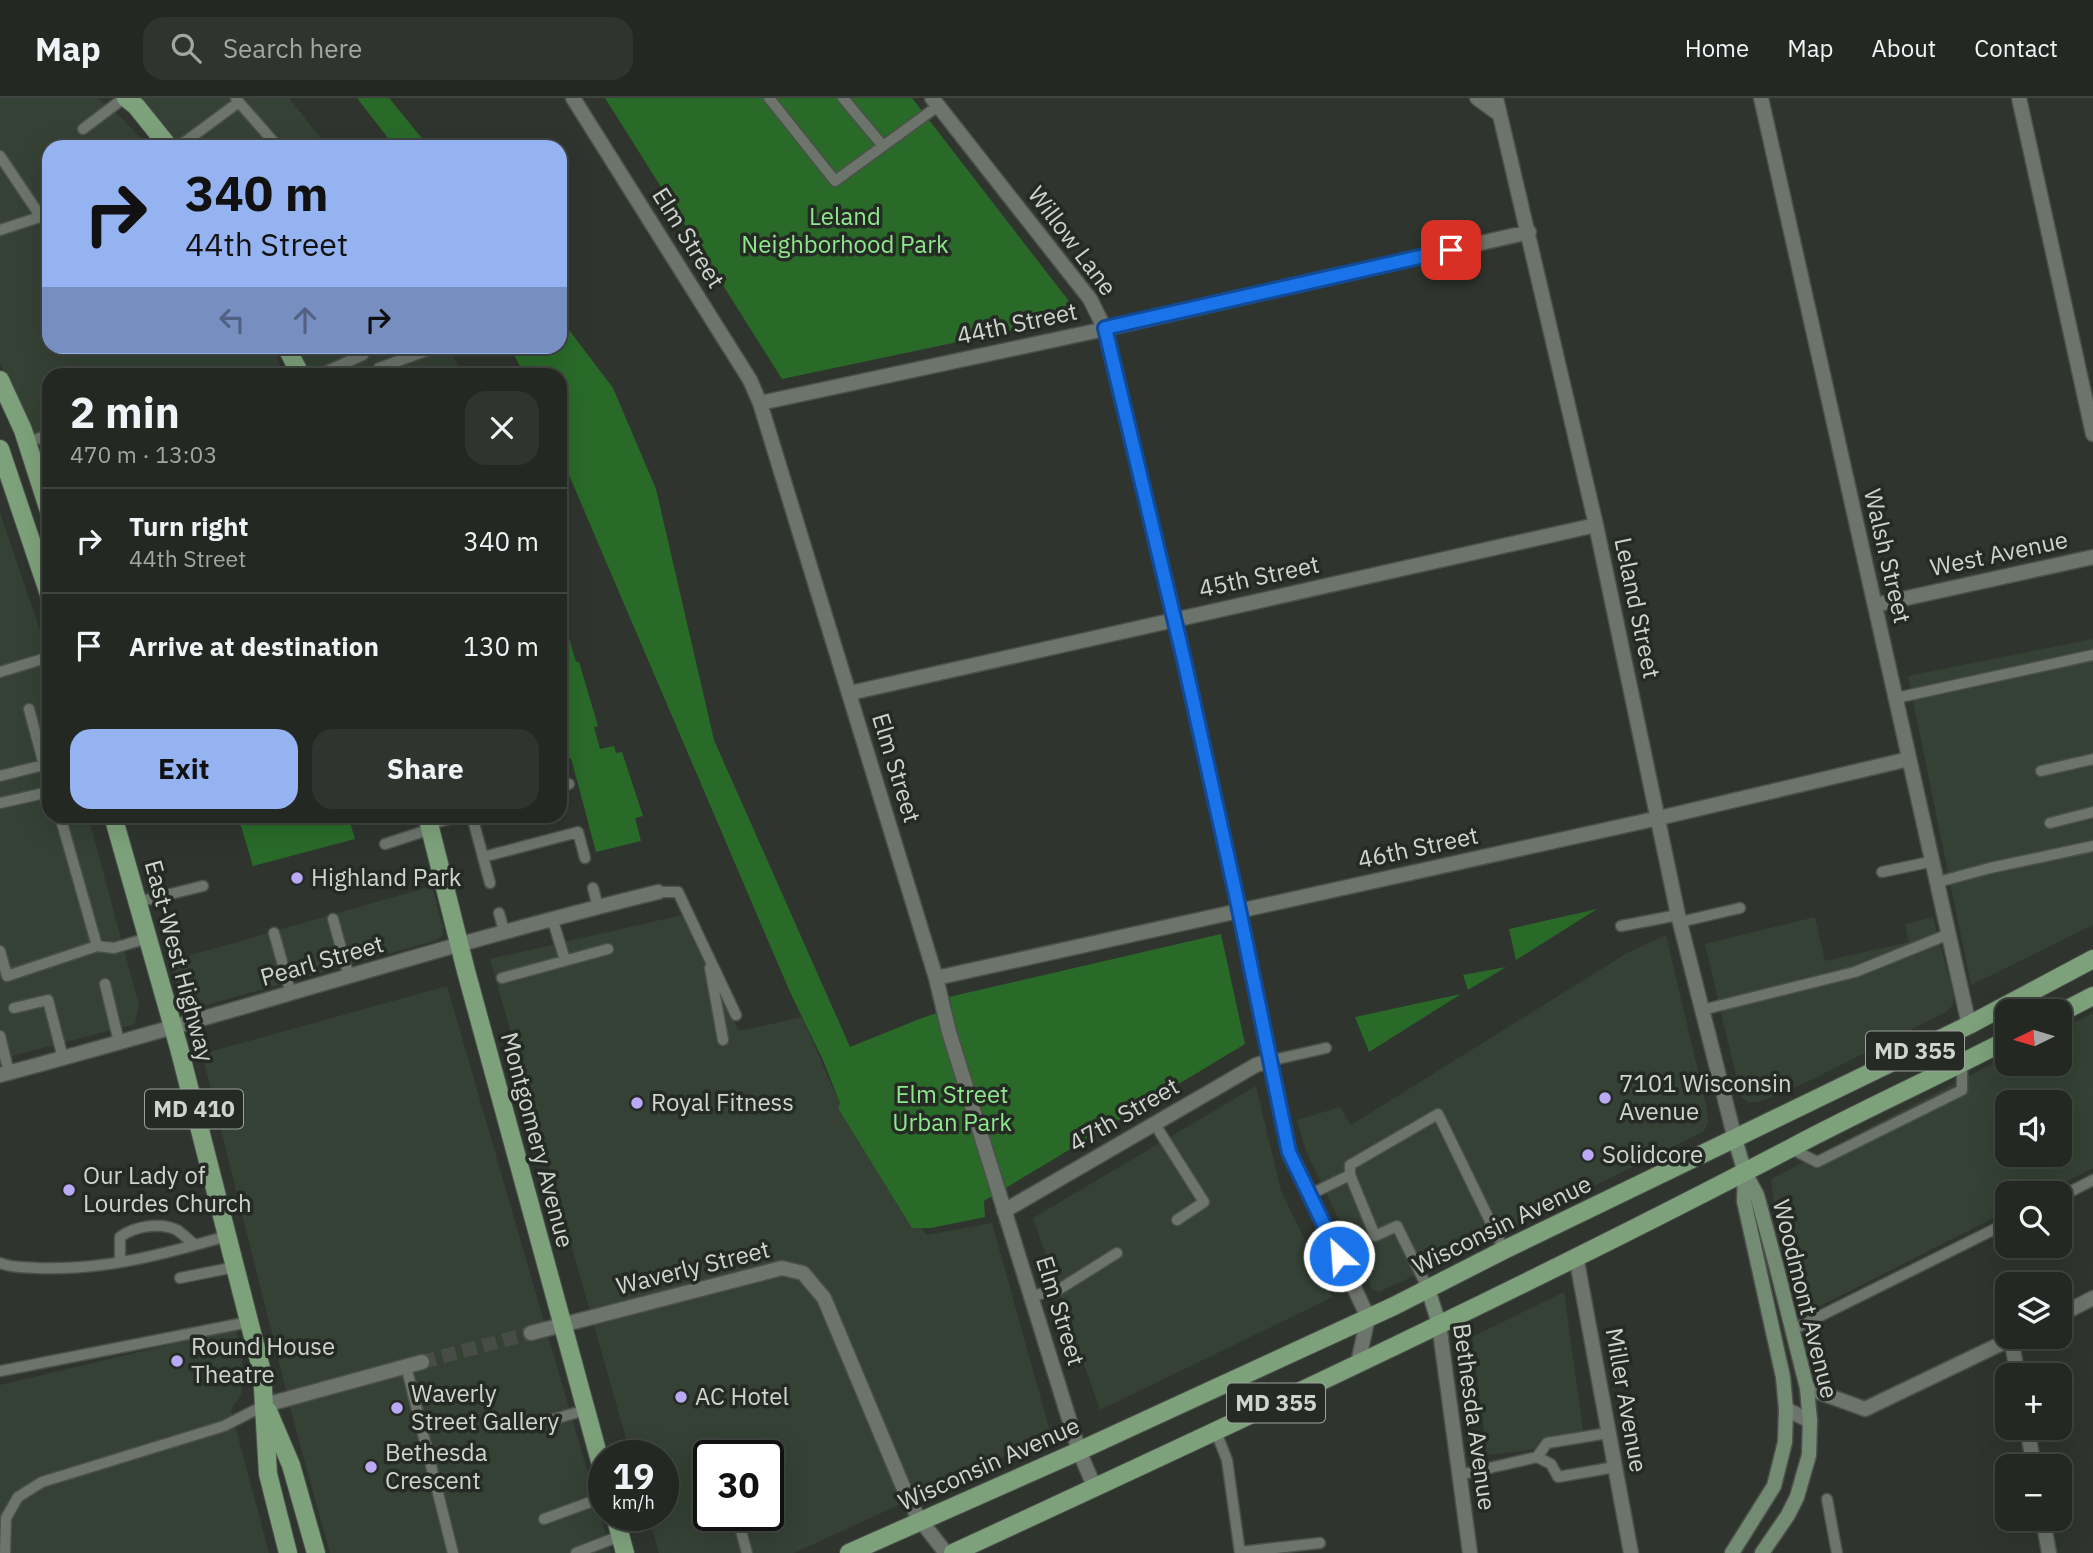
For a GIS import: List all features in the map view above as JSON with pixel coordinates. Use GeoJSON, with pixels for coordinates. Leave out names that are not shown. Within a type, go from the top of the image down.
{"type":"FeatureCollection","features":[{"type":"Feature","properties":{"kind":"main road"},"geometry":{"type":"LineString","coordinates":[[125,98],[136,106],[163,140]]}},
{"type":"Feature","properties":{"kind":"main road"},"geometry":{"type":"LineString","coordinates":[[0,380],[42,479]]}},
{"type":"Feature","properties":{"kind":"main road"},"geometry":{"type":"LineString","coordinates":[[0,449],[42,573]]}},
{"type":"Feature","properties":{"kind":"main road","name":"East-West Highway"},"geometry":{"type":"LineString","coordinates":[[115,823],[173,1028],[262,1372],[268,1474],[288,1553]]}},
{"type":"Feature","properties":{"kind":"main road","name":"Montgomery Avenue"},"geometry":{"type":"LineString","coordinates":[[429,823],[594,1440]]}},
{"type":"Feature","properties":{"kind":"main road","name":"Wisconsin Avenue"},"geometry":{"type":"LineString","coordinates":[[849,1553],[1079,1451],[1428,1289],[1969,1024],[2093,959]]}},
{"type":"Feature","properties":{"kind":"main road"},"geometry":{"type":"LineString","coordinates":[[2072,1007],[2093,996]]}},
{"type":"Feature","properties":{"kind":"main road","name":"MD 355"},"geometry":{"type":"LineString","coordinates":[[953,1553],[1216,1432],[1439,1324],[1995,1046]]}},
{"type":"Feature","properties":{"kind":"main road","name":"East-West Highway"},"geometry":{"type":"LineString","coordinates":[[265,1405],[291,1465],[316,1553]]}},
{"type":"Feature","properties":{"kind":"street","name":"Elm Street"},"geometry":{"type":"LineString","coordinates":[[573,98],[750,380],[760,403],[850,693],[1004,1211],[1079,1451],[1095,1488]]}},
{"type":"Feature","properties":{"kind":"street"},"geometry":{"type":"LineString","coordinates":[[1477,98],[1499,114]]}},
{"type":"Feature","properties":{"kind":"street","name":"Leland Street"},"geometry":{"type":"LineString","coordinates":[[1496,98],[1596,525],[1679,918],[1735,1139]]}},
{"type":"Feature","properties":{"kind":"street","name":"Walsh Street"},"geometry":{"type":"LineString","coordinates":[[1761,98],[1969,1024]]}},
{"type":"Feature","properties":{"kind":"street"},"geometry":{"type":"LineString","coordinates":[[2019,98],[2093,434]]}},
{"type":"Feature","properties":{"kind":"street","name":"Willow Lane"},"geometry":{"type":"LineString","coordinates":[[935,102],[1090,299],[1105,328],[1174,618],[1289,1152],[1368,1317]]}},
{"type":"Feature","properties":{"kind":"street","name":"44th Street"},"geometry":{"type":"LineString","coordinates":[[760,403],[1529,233]]}},
{"type":"Feature","properties":{"kind":"street","name":"45th Street"},"geometry":{"type":"LineString","coordinates":[[850,693],[1596,525]]}},
{"type":"Feature","properties":{"kind":"street","name":"West Avenue"},"geometry":{"type":"LineString","coordinates":[[1875,606],[2093,557]]}},
{"type":"Feature","properties":{"kind":"street","name":"46th Street"},"geometry":{"type":"LineString","coordinates":[[936,978],[1658,818],[1909,759]]}},
{"type":"Feature","properties":{"kind":"street","name":"Pearl Street"},"geometry":{"type":"LineString","coordinates":[[5,1074],[504,931],[658,892]]}},
{"type":"Feature","properties":{"kind":"street","name":"47th Street"},"geometry":{"type":"LineString","coordinates":[[1004,1211],[1256,1065],[1269,1061]]}},
{"type":"Feature","properties":{"kind":"street","name":"Woodmont Avenue"},"geometry":{"type":"LineString","coordinates":[[1735,1139],[1745,1173],[1757,1195],[1807,1388],[1810,1421],[1809,1455],[1797,1497],[1762,1553]]}},
{"type":"Feature","properties":{"kind":"street","name":"Woodmont Avenue"},"geometry":{"type":"LineString","coordinates":[[1732,1553],[1774,1486],[1785,1442],[1783,1377],[1744,1200],[1745,1173]]}},
{"type":"Feature","properties":{"kind":"street","name":"Miller Avenue"},"geometry":{"type":"LineString","coordinates":[[1576,1256],[1631,1553]]}},
{"type":"Feature","properties":{"kind":"street","name":"Waverly Street"},"geometry":{"type":"LineString","coordinates":[[531,1333],[782,1268],[803,1273],[824,1298],[909,1501],[920,1520]]}},
{"type":"Feature","properties":{"kind":"street","name":"Bethesda Avenue"},"geometry":{"type":"LineString","coordinates":[[1428,1289],[1439,1324],[1470,1553]]}},
{"type":"Feature","properties":{"kind":"street"},"geometry":{"type":"LineString","coordinates":[[2072,1309],[2093,1298]]}},
{"type":"Feature","properties":{"kind":"street"},"geometry":{"type":"LineString","coordinates":[[1358,1363],[1368,1317]]}},
{"type":"Feature","properties":{"kind":"street"},"geometry":{"type":"LineString","coordinates":[[1807,1388],[1865,1409],[1995,1347]]}},
{"type":"Feature","properties":{"kind":"street"},"geometry":{"type":"LineString","coordinates":[[265,1405],[422,1362]]}},
{"type":"Feature","properties":{"kind":"street"},"geometry":{"type":"LineString","coordinates":[[1786,1409],[1810,1421]]}},
{"type":"Feature","properties":{"kind":"street"},"geometry":{"type":"LineString","coordinates":[[920,1520],[946,1553]]}},
{"type":"Feature","properties":{"kind":"street"},"geometry":{"type":"LineString","coordinates":[[2045,1531],[2049,1553]]}},
{"type":"Feature","properties":{"kind":"lane"},"geometry":{"type":"LineString","coordinates":[[83,130],[125,98]]}},
{"type":"Feature","properties":{"kind":"lane"},"geometry":{"type":"LineString","coordinates":[[769,98],[835,181],[883,146],[935,102]]}},
{"type":"Feature","properties":{"kind":"lane"},"geometry":{"type":"LineString","coordinates":[[843,98],[883,146]]}},
{"type":"Feature","properties":{"kind":"lane"},"geometry":{"type":"LineString","coordinates":[[187,140],[237,100],[272,140]]}},
{"type":"Feature","properties":{"kind":"lane"},"geometry":{"type":"LineString","coordinates":[[0,156],[42,211]]}},
{"type":"Feature","properties":{"kind":"lane"},"geometry":{"type":"LineString","coordinates":[[0,230],[42,216]]}},
{"type":"Feature","properties":{"kind":"lane"},"geometry":{"type":"LineString","coordinates":[[331,368],[357,354]]}},
{"type":"Feature","properties":{"kind":"lane"},"geometry":{"type":"LineString","coordinates":[[365,354],[377,368]]}},
{"type":"Feature","properties":{"kind":"lane"},"geometry":{"type":"LineString","coordinates":[[386,368],[419,354]]}},
{"type":"Feature","properties":{"kind":"lane"},"geometry":{"type":"LineString","coordinates":[[27,442],[42,437]]}},
{"type":"Feature","properties":{"kind":"lane"},"geometry":{"type":"LineString","coordinates":[[1896,698],[2093,654]]}},
{"type":"Feature","properties":{"kind":"lane"},"geometry":{"type":"LineString","coordinates":[[0,672],[42,659]]}},
{"type":"Feature","properties":{"kind":"lane"},"geometry":{"type":"LineString","coordinates":[[29,709],[42,749]]}},
{"type":"Feature","properties":{"kind":"lane"},"geometry":{"type":"LineString","coordinates":[[2041,771],[2093,759]]}},
{"type":"Feature","properties":{"kind":"lane"},"geometry":{"type":"LineString","coordinates":[[0,776],[42,766]]}},
{"type":"Feature","properties":{"kind":"lane"},"geometry":{"type":"LineString","coordinates":[[0,803],[42,794]]}},
{"type":"Feature","properties":{"kind":"lane"},"geometry":{"type":"LineString","coordinates":[[2050,823],[2093,812]]}},
{"type":"Feature","properties":{"kind":"lane"},"geometry":{"type":"LineString","coordinates":[[62,823],[97,946]]}},
{"type":"Feature","properties":{"kind":"lane"},"geometry":{"type":"LineString","coordinates":[[384,844],[429,823]]}},
{"type":"Feature","properties":{"kind":"lane"},"geometry":{"type":"LineString","coordinates":[[474,823],[490,883]]}},
{"type":"Feature","properties":{"kind":"lane"},"geometry":{"type":"LineString","coordinates":[[483,856],[578,832],[585,858]]}},
{"type":"Feature","properties":{"kind":"lane"},"geometry":{"type":"LineString","coordinates":[[1938,883],[1990,868],[2093,846]]}},
{"type":"Feature","properties":{"kind":"lane"},"geometry":{"type":"LineString","coordinates":[[1882,872],[1934,861]]}},
{"type":"Feature","properties":{"kind":"lane"},"geometry":{"type":"LineString","coordinates":[[138,902],[203,886]]}},
{"type":"Feature","properties":{"kind":"lane"},"geometry":{"type":"LineString","coordinates":[[593,888],[598,907]]}},
{"type":"Feature","properties":{"kind":"lane"},"geometry":{"type":"LineString","coordinates":[[658,892],[678,892],[736,1015]]}},
{"type":"Feature","properties":{"kind":"lane"},"geometry":{"type":"LineString","coordinates":[[1621,926],[1740,908]]}},
{"type":"Feature","properties":{"kind":"lane"},"geometry":{"type":"LineString","coordinates":[[499,913],[504,931]]}},
{"type":"Feature","properties":{"kind":"lane"},"geometry":{"type":"LineString","coordinates":[[552,918],[565,960]]}},
{"type":"Feature","properties":{"kind":"lane"},"geometry":{"type":"LineString","coordinates":[[333,919],[349,977]]}},
{"type":"Feature","properties":{"kind":"lane"},"geometry":{"type":"LineString","coordinates":[[274,933],[291,994]]}},
{"type":"Feature","properties":{"kind":"lane"},"geometry":{"type":"LineString","coordinates":[[1702,1010],[1855,972],[1949,934]]}},
{"type":"Feature","properties":{"kind":"lane"},"geometry":{"type":"LineString","coordinates":[[0,951],[7,976],[97,946],[114,947],[148,939]]}},
{"type":"Feature","properties":{"kind":"lane"},"geometry":{"type":"LineString","coordinates":[[502,978],[608,949]]}},
{"type":"Feature","properties":{"kind":"lane"},"geometry":{"type":"LineString","coordinates":[[707,951],[723,1040]]}},
{"type":"Feature","properties":{"kind":"lane"},"geometry":{"type":"LineString","coordinates":[[105,984],[119,1042]]}},
{"type":"Feature","properties":{"kind":"lane"},"geometry":{"type":"LineString","coordinates":[[14,1008],[48,1000],[63,1058]]}},
{"type":"Feature","properties":{"kind":"lane"},"geometry":{"type":"LineString","coordinates":[[0,1036],[5,1074]]}},
{"type":"Feature","properties":{"kind":"lane"},"geometry":{"type":"LineString","coordinates":[[1269,1061],[1326,1048]]}},
{"type":"Feature","properties":{"kind":"lane"},"geometry":{"type":"LineString","coordinates":[[1428,1289],[1397,1226],[1375,1236],[1350,1175],[1350,1165],[1438,1114],[1504,1250]]}},
{"type":"Feature","properties":{"kind":"lane"},"geometry":{"type":"LineString","coordinates":[[1154,1123],[1204,1202],[1177,1220]]}},
{"type":"Feature","properties":{"kind":"lane"},"geometry":{"type":"LineString","coordinates":[[1309,1195],[1350,1175]]}},
{"type":"Feature","properties":{"kind":"lane"},"geometry":{"type":"LineString","coordinates":[[2072,1191],[2093,1180]]}},
{"type":"Feature","properties":{"kind":"lane"},"geometry":{"type":"LineString","coordinates":[[120,1262],[121,1237],[141,1227],[159,1226],[177,1230],[195,1245]]}},
{"type":"Feature","properties":{"kind":"lane"},"geometry":{"type":"LineString","coordinates":[[1792,1330],[1995,1229]]}},
{"type":"Feature","properties":{"kind":"lane"},"geometry":{"type":"LineString","coordinates":[[0,1263],[10,1267],[65,1270],[141,1260],[227,1236]]}},
{"type":"Feature","properties":{"kind":"lane"},"geometry":{"type":"LineString","coordinates":[[1031,1296],[1058,1290],[1117,1253]]}},
{"type":"Feature","properties":{"kind":"lane"},"geometry":{"type":"LineString","coordinates":[[180,1278],[235,1267]]}},
{"type":"Feature","properties":{"kind":"lane"},"geometry":{"type":"LineString","coordinates":[[0,1371],[249,1322]]}},
{"type":"Feature","properties":{"kind":"lane"},"geometry":{"type":"LineString","coordinates":[[406,1366],[453,1553]]}},
{"type":"Feature","properties":{"kind":"lane"},"geometry":{"type":"LineString","coordinates":[[5,1553],[6,1518],[18,1497],[42,1482],[223,1426],[265,1405]]}},
{"type":"Feature","properties":{"kind":"lane"},"geometry":{"type":"LineString","coordinates":[[554,1419],[586,1410]]}},
{"type":"Feature","properties":{"kind":"lane"},"geometry":{"type":"LineString","coordinates":[[1216,1432],[1227,1460],[1240,1553],[1320,1543]]}},
{"type":"Feature","properties":{"kind":"lane"},"geometry":{"type":"LineString","coordinates":[[1537,1457],[1547,1443],[1608,1433]]}},
{"type":"Feature","properties":{"kind":"lane"},"geometry":{"type":"LineString","coordinates":[[429,1457],[447,1453]]}},
{"type":"Feature","properties":{"kind":"lane"},"geometry":{"type":"LineString","coordinates":[[1460,1475],[1537,1457],[1551,1464],[1558,1477],[1615,1467]]}},
{"type":"Feature","properties":{"kind":"lane"},"geometry":{"type":"LineString","coordinates":[[1827,1499],[1837,1553]]}},
{"type":"Feature","properties":{"kind":"lane"},"geometry":{"type":"LineString","coordinates":[[544,1519],[588,1503]]}},
{"type":"Feature","properties":{"kind":"lane"},"geometry":{"type":"LineString","coordinates":[[741,1531],[747,1553]]}},
{"type":"Feature","properties":{"kind":"lane"},"geometry":{"type":"LineString","coordinates":[[576,1553],[623,1544]]}},
{"type":"Feature","properties":{"kind":"shaded area"},"geometry":{"type":"Polygon","coordinates":[[[0,98],[97,98],[122,118],[142,140],[42,140],[42,354],[275,354],[281,368],[42,368],[42,462],[27,421],[0,364],[0,98]]]}},
{"type":"Feature","properties":{"kind":"shaded area"},"geometry":{"type":"Polygon","coordinates":[[[126,98],[289,98],[322,140],[163,140],[126,98]]]}},
{"type":"Feature","properties":{"kind":"shaded area"},"geometry":{"type":"Polygon","coordinates":[[[290,354],[452,354],[459,368],[297,368],[290,354]]]}},
{"type":"Feature","properties":{"kind":"shaded area"},"geometry":{"type":"Polygon","coordinates":[[[0,513],[42,636],[42,823],[90,823],[139,1005],[135,1024],[0,1059],[0,513]]]}},
{"type":"Feature","properties":{"kind":"shaded area"},"geometry":{"type":"Polygon","coordinates":[[[2093,639],[2093,925],[1971,985],[1908,676],[2093,639]]]}},
{"type":"Feature","properties":{"kind":"shaded area"},"geometry":{"type":"Polygon","coordinates":[[[432,886],[443,929],[442,936],[437,940],[196,1008],[184,1004],[180,997],[170,961],[432,886]]]}},
{"type":"Feature","properties":{"kind":"shaded area"},"geometry":{"type":"Polygon","coordinates":[[[682,915],[739,1031],[802,1017],[835,1093],[926,1235],[992,1223],[1051,1435],[794,1553],[659,1553],[652,1531],[679,1531],[679,1440],[626,1440],[490,959],[682,915]]]}},
{"type":"Feature","properties":{"kind":"shaded area"},"geometry":{"type":"Polygon","coordinates":[[[1815,917],[1825,961],[1909,942],[1905,924],[1933,917],[1954,997],[1953,1005],[1946,1012],[1809,1081],[1759,1102],[1749,1103],[1741,1097],[1705,944],[1815,917]]]}},
{"type":"Feature","properties":{"kind":"shaded area"},"geometry":{"type":"Polygon","coordinates":[[[1666,935],[1707,1109],[1708,1123],[1704,1131],[1427,1270],[1379,1292],[1373,1290],[1306,1151],[1297,1120],[1340,1107],[1351,1125],[1627,953],[1666,935]]]}},
{"type":"Feature","properties":{"kind":"shaded area"},"geometry":{"type":"Polygon","coordinates":[[[447,986],[588,1473],[588,1531],[605,1531],[611,1553],[330,1553],[298,1438],[202,1054],[447,986]]]}},
{"type":"Feature","properties":{"kind":"shaded area"},"geometry":{"type":"Polygon","coordinates":[[[2093,1013],[2093,1168],[2067,1181],[1995,1181],[1995,1217],[1801,1316],[1773,1198],[1771,1179],[1995,1062],[1995,1076],[2072,1076],[2072,1024],[2093,1013]]]}},
{"type":"Feature","properties":{"kind":"shaded area"},"geometry":{"type":"Polygon","coordinates":[[[1256,1086],[1281,1191],[1333,1297],[1100,1410],[1033,1218],[1256,1086]]]}},
{"type":"Feature","properties":{"kind":"shaded area"},"geometry":{"type":"Polygon","coordinates":[[[1564,1292],[1585,1444],[1487,1455],[1472,1337],[1564,1292]]]}},
{"type":"Feature","properties":{"kind":"shaded area"},"geometry":{"type":"Polygon","coordinates":[[[236,1329],[243,1383],[241,1395],[231,1410],[269,1553],[0,1553],[0,1385],[236,1329]]]}},
{"type":"Feature","properties":{"kind":"green space"},"geometry":{"type":"Polygon","coordinates":[[[357,98],[389,98],[423,140],[390,140],[357,98]]]}},
{"type":"Feature","properties":{"kind":"green space","name":"Leland Neighborhood Park"},"geometry":{"type":"Polygon","coordinates":[[[605,98],[912,98],[1075,309],[1075,315],[782,379],[605,98]]]}},
{"type":"Feature","properties":{"kind":"green space","name":"Elm Street Urban Park"},"geometry":{"type":"Polygon","coordinates":[[[567,327],[613,388],[656,489],[714,740],[850,1047],[952,1008],[949,997],[1221,934],[1245,1044],[984,1201],[985,1217],[931,1228],[912,1228],[838,1108],[840,1103],[823,1060],[790,992],[567,470],[567,368],[521,368],[514,354],[567,354],[567,327]]]}},
{"type":"Feature","properties":{"kind":"green space"},"geometry":{"type":"Polygon","coordinates":[[[567,631],[598,726],[594,727],[600,749],[614,746],[616,753],[622,752],[643,816],[635,818],[641,841],[596,852],[571,758],[567,759],[567,631]]]}},
{"type":"Feature","properties":{"kind":"green space"},"geometry":{"type":"Polygon","coordinates":[[[240,823],[350,823],[355,839],[253,866],[240,823]]]}},
{"type":"Feature","properties":{"kind":"green space"},"geometry":{"type":"Polygon","coordinates":[[[1597,909],[1516,960],[1509,929],[1597,909]]]}},
{"type":"Feature","properties":{"kind":"green space"},"geometry":{"type":"Polygon","coordinates":[[[1506,967],[1468,990],[1463,975],[1506,967]]]}},
{"type":"Feature","properties":{"kind":"green space"},"geometry":{"type":"Polygon","coordinates":[[[1461,994],[1369,1052],[1355,1017],[1461,994]]]}},
{"type":"Feature","properties":{"kind":"tunnel"},"geometry":{"type":"LineString","coordinates":[[422,1362],[531,1333]]}},
{"type":"Feature","properties":{"kind":"place","name":"Highland Park"},"geometry":{"type":"Point","coordinates":[297,878]}},
{"type":"Feature","properties":{"kind":"place","name":"7101 Wisconsin Avenue"},"geometry":{"type":"Point","coordinates":[1605,1098]}},
{"type":"Feature","properties":{"kind":"place","name":"Royal Fitness"},"geometry":{"type":"Point","coordinates":[637,1103]}},
{"type":"Feature","properties":{"kind":"place","name":"Solidcore"},"geometry":{"type":"Point","coordinates":[1588,1155]}},
{"type":"Feature","properties":{"kind":"place","name":"Our Lady of Lourdes Church"},"geometry":{"type":"Point","coordinates":[69,1190]}},
{"type":"Feature","properties":{"kind":"place","name":"Round House Theatre"},"geometry":{"type":"Point","coordinates":[177,1361]}},
{"type":"Feature","properties":{"kind":"place","name":"AC Hotel"},"geometry":{"type":"Point","coordinates":[681,1397]}},
{"type":"Feature","properties":{"kind":"place","name":"Waverly Street Gallery"},"geometry":{"type":"Point","coordinates":[397,1408]}},
{"type":"Feature","properties":{"kind":"place","name":"Bethesda Crescent"},"geometry":{"type":"Point","coordinates":[371,1467]}},
{"type":"Feature","properties":{"kind":"route"},"geometry":{"type":"LineString","coordinates":[[1339,1256],[1289,1152],[1184,660],[1105,328],[1451,250]]}}]}
